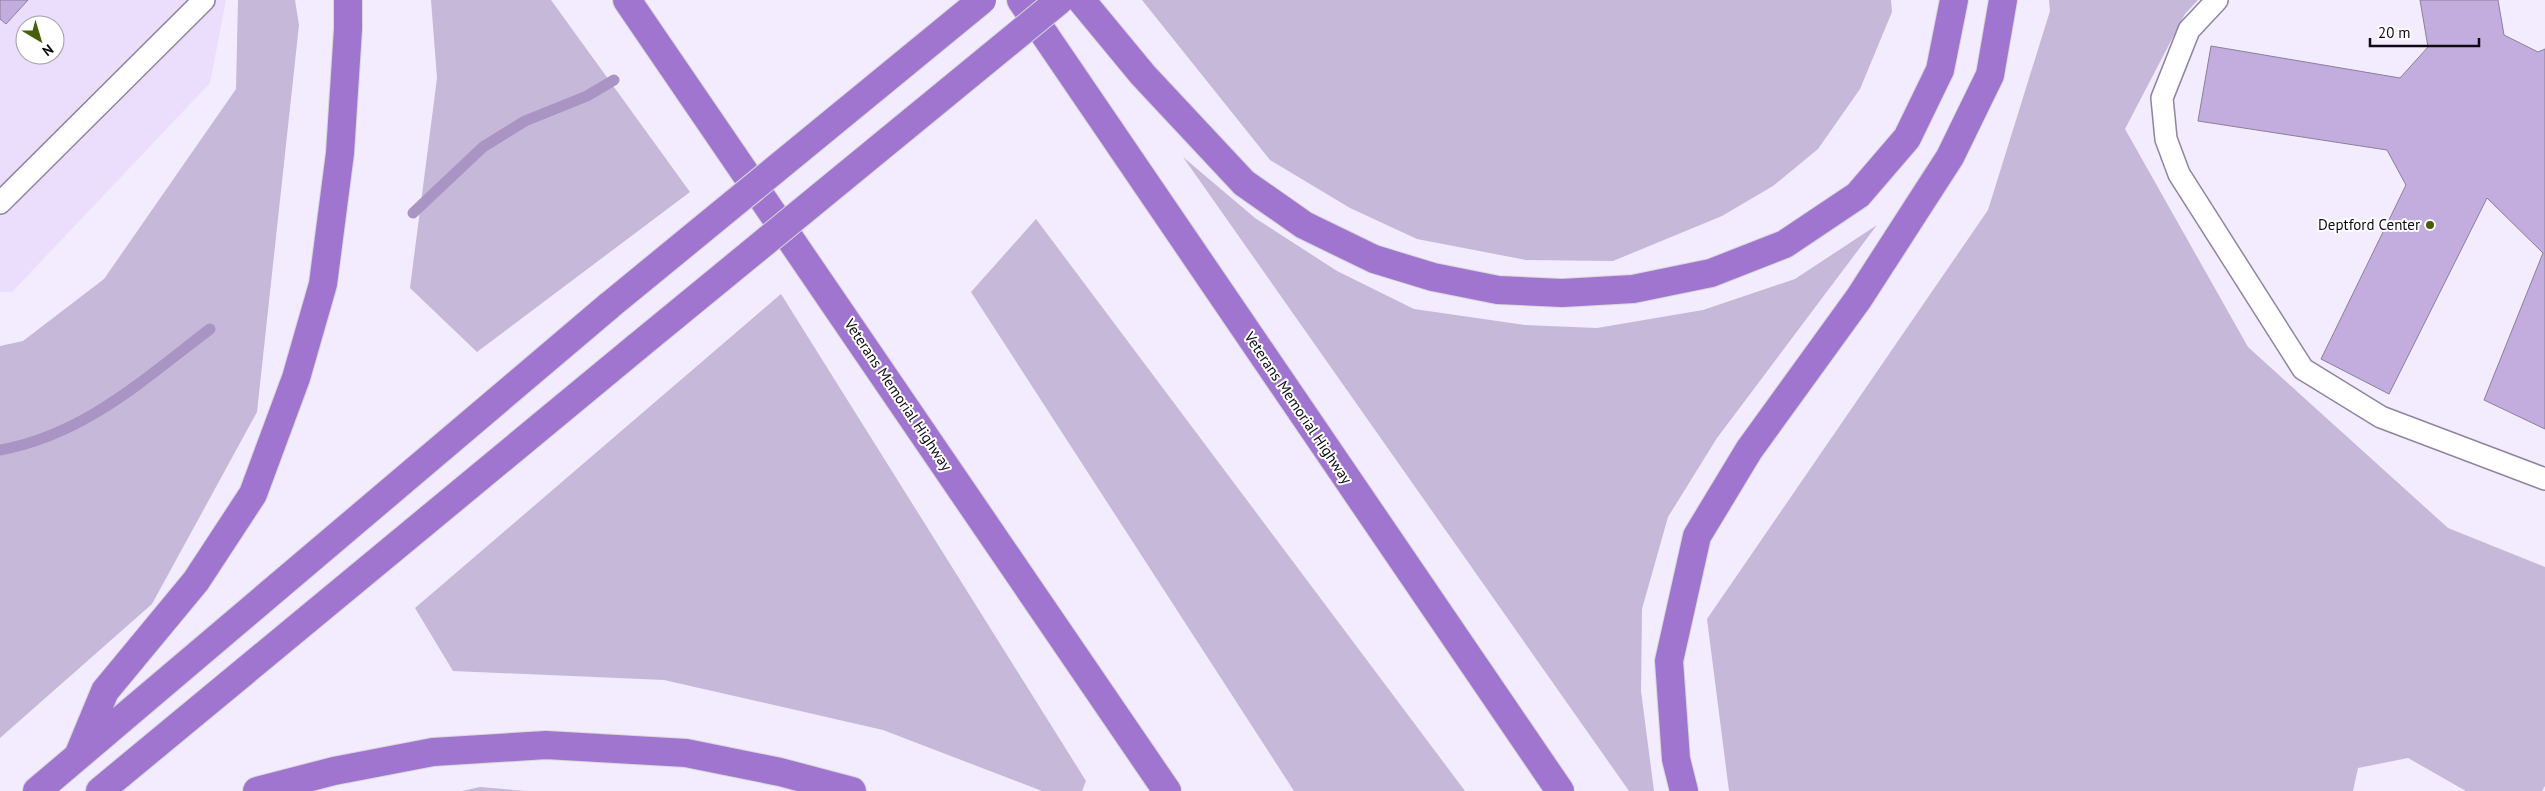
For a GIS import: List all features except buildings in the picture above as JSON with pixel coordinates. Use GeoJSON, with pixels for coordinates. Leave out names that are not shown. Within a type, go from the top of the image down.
{"type":"FeatureCollection","features":[{"type":"Feature","properties":{"kind":"highway"},"geometry":{"type":"LineString","coordinates":[[78,756],[105,691],[196,581],[253,494],[296,378],[323,284],[340,153],[348,29],[348,0]]}},
{"type":"Feature","properties":{"kind":"highway","name":"Veterans Memorial Highway"},"geometry":{"type":"LineString","coordinates":[[627,0],[1168,791]]}},
{"type":"Feature","properties":{"kind":"highway"},"geometry":{"type":"LineString","coordinates":[[37,791],[610,305],[982,0]]}},
{"type":"Feature","properties":{"kind":"highway","name":"Veterans Memorial Highway"},"geometry":{"type":"LineString","coordinates":[[1021,0],[1560,791]]}},
{"type":"Feature","properties":{"kind":"highway"},"geometry":{"type":"LineString","coordinates":[[100,791],[1060,0]]}},
{"type":"Feature","properties":{"kind":"highway"},"geometry":{"type":"LineString","coordinates":[[1081,0],[1143,75],[1244,183],[1304,226],[1374,259],[1433,277],[1498,290],[1562,293],[1633,289],[1712,274],[1785,244],[1858,195],[1908,138],[1940,70],[1954,0]]}},
{"type":"Feature","properties":{"kind":"highway"},"geometry":{"type":"LineString","coordinates":[[1684,791],[1676,758],[1669,661],[1696,536],[1749,450],[1859,298],[1950,157],[1990,75],[2003,0]]}},
{"type":"Feature","properties":{"kind":"highway"},"geometry":{"type":"LineString","coordinates":[[257,791],[334,770],[434,752],[546,745],[686,754],[780,772],[852,791]]}},
{"type":"Feature","properties":{"kind":"lane"},"geometry":{"type":"LineString","coordinates":[[0,203],[204,0]]}},
{"type":"Feature","properties":{"kind":"lane"},"geometry":{"type":"LineString","coordinates":[[2217,0],[2189,30],[2162,98],[2166,139],[2179,174],[2303,369],[2380,417],[2545,479]]}},
{"type":"Feature","properties":{"kind":"shaded area"},"geometry":{"type":"Polygon","coordinates":[[[0,0],[226,0],[210,83],[12,292],[0,292],[0,0]]]}},
{"type":"Feature","properties":{"kind":"shaded area"},"geometry":{"type":"Polygon","coordinates":[[[238,0],[295,0],[299,25],[257,412],[152,604],[0,738],[0,346],[23,341],[104,279],[236,89],[238,0]]]}},
{"type":"Feature","properties":{"kind":"shaded area"},"geometry":{"type":"Polygon","coordinates":[[[431,0],[551,0],[690,192],[477,352],[410,288],[437,78],[431,0]]]}},
{"type":"Feature","properties":{"kind":"shaded area"},"geometry":{"type":"Polygon","coordinates":[[[1142,0],[1891,0],[1892,12],[1860,89],[1818,149],[1773,186],[1722,216],[1613,261],[1526,260],[1417,239],[1350,208],[1270,160],[1142,0]]]}},
{"type":"Feature","properties":{"kind":"shaded area"},"geometry":{"type":"Polygon","coordinates":[[[2049,0],[2198,0],[2185,14],[2125,129],[2248,347],[2448,528],[2545,567],[2545,786],[2542,791],[2466,791],[2408,758],[2358,768],[2353,791],[1729,791],[1707,619],[1988,210],[2050,11],[2049,0]]]}},
{"type":"Feature","properties":{"kind":"shaded area"},"geometry":{"type":"Polygon","coordinates":[[[1183,157],[1255,218],[1337,271],[1414,309],[1525,325],[1597,328],[1703,310],[1795,279],[1877,225],[1717,438],[1668,517],[1642,609],[1641,691],[1654,791],[1629,791],[1183,157]]]}},
{"type":"Feature","properties":{"kind":"shaded area"},"geometry":{"type":"Polygon","coordinates":[[[1036,219],[1465,791],[1294,791],[971,292],[1036,219]]]}},
{"type":"Feature","properties":{"kind":"shaded area"},"geometry":{"type":"Polygon","coordinates":[[[781,294],[1086,781],[1082,791],[1042,791],[883,730],[664,680],[453,671],[415,608],[781,294]]]}},
{"type":"Feature","properties":{"kind":"shaded area"},"geometry":{"type":"Polygon","coordinates":[[[480,787],[526,791],[462,791],[480,787]]]}},
{"type":"Feature","properties":{"kind":"waterway"},"geometry":{"type":"LineString","coordinates":[[413,213],[483,147],[525,121],[587,96],[614,80]]}},
{"type":"Feature","properties":{"kind":"waterway"},"geometry":{"type":"LineString","coordinates":[[0,450],[30,443],[59,432],[86,418],[112,403],[210,329]]}},
{"type":"Feature","properties":{"kind":"place","name":"Deptford Center"},"geometry":{"type":"Point","coordinates":[2430,225]}}]}
